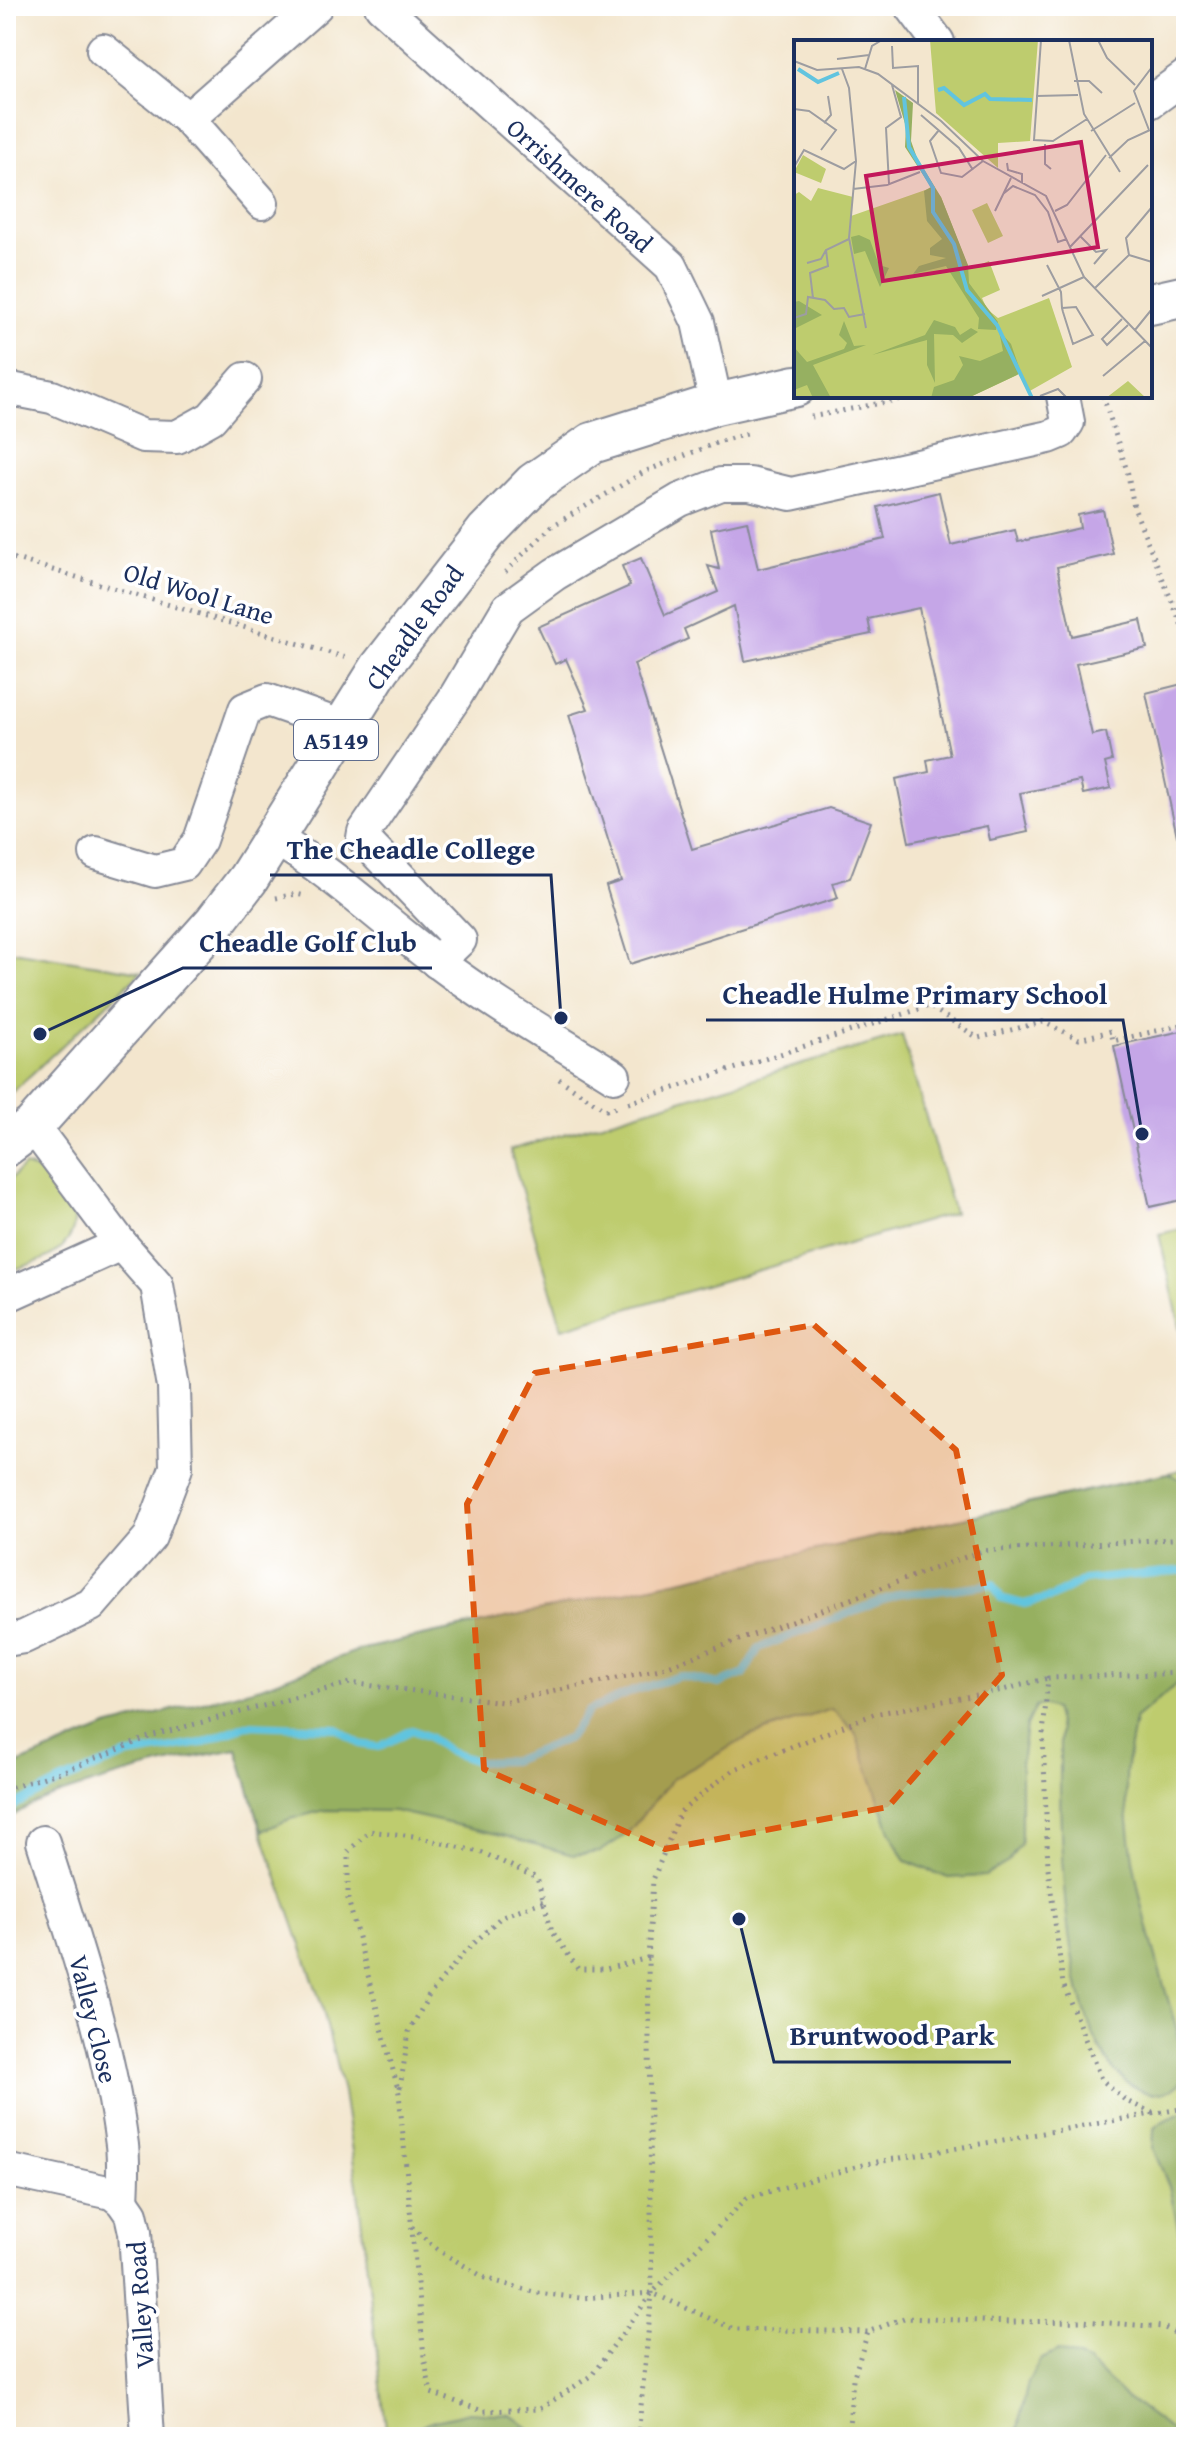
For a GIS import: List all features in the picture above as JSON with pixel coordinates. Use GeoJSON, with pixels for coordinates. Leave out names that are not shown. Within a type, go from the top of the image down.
{"type":"FeatureCollection","features":[{"type":"Feature","properties":{"kind":"main road"},"geometry":{"type":"LineString","coordinates":[[1152,304],[1186,296]]}},
{"type":"Feature","properties":{"kind":"main road","name":"Cheadle Road"},"geometry":{"type":"LineString","coordinates":[[19,1136],[215,922],[248,879],[380,668],[486,532],[534,483],[592,443],[716,404],[794,386]]}},
{"type":"Feature","properties":{"kind":"street"},"geometry":{"type":"LineString","coordinates":[[188,119],[316,6]]}},
{"type":"Feature","properties":{"kind":"street","name":"Orrishmere Road"},"geometry":{"type":"LineString","coordinates":[[381,6],[671,266],[698,322],[716,404]]}},
{"type":"Feature","properties":{"kind":"street"},"geometry":{"type":"LineString","coordinates":[[911,6],[936,40]]}},
{"type":"Feature","properties":{"kind":"street"},"geometry":{"type":"LineString","coordinates":[[103,50],[188,119],[262,203]]}},
{"type":"Feature","properties":{"kind":"street"},"geometry":{"type":"LineString","coordinates":[[1152,101],[1186,76]]}},
{"type":"Feature","properties":{"kind":"street"},"geometry":{"type":"LineString","coordinates":[[6,388],[52,397],[143,436],[177,437],[211,418],[245,379]]}},
{"type":"Feature","properties":{"kind":"street"},"geometry":{"type":"LineString","coordinates":[[437,962],[460,940],[367,843],[363,838],[364,832],[454,699],[508,608],[618,534],[680,500],[721,484],[750,484],[791,494],[1049,437],[1061,432],[1068,422],[1063,398]]}},
{"type":"Feature","properties":{"kind":"street"},"geometry":{"type":"LineString","coordinates":[[96,853],[155,871],[184,864],[200,840],[245,709],[267,700],[344,727]]}},
{"type":"Feature","properties":{"kind":"street"},"geometry":{"type":"LineString","coordinates":[[274,838],[312,861],[437,962],[614,1076]]}},
{"type":"Feature","properties":{"kind":"street"},"geometry":{"type":"LineString","coordinates":[[6,1640],[24,1637],[91,1605],[150,1537],[176,1468],[174,1387],[157,1285],[19,1136]]}},
{"type":"Feature","properties":{"kind":"street"},"geometry":{"type":"LineString","coordinates":[[6,1296],[121,1244]]}},
{"type":"Feature","properties":{"kind":"street","name":"Valley Close"},"geometry":{"type":"LineString","coordinates":[[43,1842],[76,1946],[113,2093],[123,2148],[122,2201]]}},
{"type":"Feature","properties":{"kind":"street"},"geometry":{"type":"LineString","coordinates":[[6,2170],[112,2193],[122,2201]]}},
{"type":"Feature","properties":{"kind":"street","name":"Valley Road"},"geometry":{"type":"LineString","coordinates":[[122,2201],[131,2214],[135,2232],[148,2437]]}},
{"type":"Feature","properties":{"kind":"path"},"geometry":{"type":"LineString","coordinates":[[1104,398],[1128,474],[1134,508],[1186,636]]}},
{"type":"Feature","properties":{"kind":"path","name":"Old Wool Lane"},"geometry":{"type":"LineString","coordinates":[[6,556],[380,668]]}},
{"type":"Feature","properties":{"kind":"path"},"geometry":{"type":"LineString","coordinates":[[276,898],[296,894],[312,898]]}},
{"type":"Feature","properties":{"kind":"path"},"geometry":{"type":"LineString","coordinates":[[557,1078],[606,1110],[929,1006],[978,1038],[1043,1022],[1079,1039],[1111,1031],[1113,1041],[1186,1024]]}},
{"type":"Feature","properties":{"kind":"path"},"geometry":{"type":"LineString","coordinates":[[6,1793],[13,1787],[70,1769],[154,1735],[350,1683],[503,1702],[660,1669],[982,1551],[1186,1538]]}},
{"type":"Feature","properties":{"kind":"path"},"geometry":{"type":"LineString","coordinates":[[638,2437],[652,2293],[648,1958],[653,1880],[680,1812],[733,1770],[874,1714],[1003,1690],[1048,1678],[1186,1673]]}},
{"type":"Feature","properties":{"kind":"path"},"geometry":{"type":"LineString","coordinates":[[1048,1678],[1043,1735],[1048,1868],[1063,1984],[1101,2079],[1126,2101],[1154,2113]]}},
{"type":"Feature","properties":{"kind":"path"},"geometry":{"type":"LineString","coordinates":[[648,1958],[606,1969],[578,1969],[552,1931],[537,1878],[483,1853],[413,1836],[369,1831],[348,1852],[348,1899],[399,2093],[424,2357],[431,2393],[483,2411],[540,2409],[592,2375],[652,2293],[747,2198],[866,2164],[1186,2108]]}},
{"type":"Feature","properties":{"kind":"path"},"geometry":{"type":"LineString","coordinates":[[399,2093],[409,2032],[428,1997],[461,1956],[502,1916],[544,1901]]}},
{"type":"Feature","properties":{"kind":"path"},"geometry":{"type":"LineString","coordinates":[[411,2226],[438,2250],[485,2278],[537,2293],[581,2298],[652,2293],[734,2329],[868,2332],[904,2318],[1082,2321],[1163,2327],[1186,2339]]}},
{"type":"Feature","properties":{"kind":"path"},"geometry":{"type":"LineString","coordinates":[[848,2437],[853,2379],[868,2332]]}},
{"type":"Feature","properties":{"kind":"highlighted area"},"geometry":{"type":"Polygon","coordinates":[[[814,1325],[956,1450],[1002,1675],[888,1807],[665,1849],[484,1769],[467,1504],[535,1373],[814,1325]]]}},
{"type":"Feature","properties":{"kind":"green space"},"geometry":{"type":"Polygon","coordinates":[[[6,950],[141,972],[6,1098],[6,950]]]}},
{"type":"Feature","properties":{"kind":"green space"},"geometry":{"type":"Polygon","coordinates":[[[902,1035],[954,1213],[562,1328],[510,1150],[902,1035]]]}},
{"type":"Feature","properties":{"kind":"green space"},"geometry":{"type":"Polygon","coordinates":[[[24,1166],[36,1170],[59,1186],[73,1209],[74,1221],[71,1234],[58,1251],[6,1272],[6,1183],[24,1166]]]}},
{"type":"Feature","properties":{"kind":"green space"},"geometry":{"type":"Polygon","coordinates":[[[1186,1228],[1186,1352],[1159,1234],[1186,1228]]]}},
{"type":"Feature","properties":{"kind":"green space"},"geometry":{"type":"Polygon","coordinates":[[[1186,1469],[1186,2437],[387,2437],[343,2092],[322,2006],[237,1749],[359,1650],[1186,1469]]]}},
{"type":"Feature","properties":{"kind":"green space"},"geometry":{"type":"Polygon","coordinates":[[[1169,1473],[1186,1483],[1186,1680],[1179,1682],[1135,1719],[1126,1780],[1138,1887],[1186,2062],[1186,2077],[1164,2092],[1138,2089],[1111,2065],[1091,2028],[1077,1980],[1068,1925],[1063,1869],[1060,1731],[1054,1709],[1042,1705],[1035,1707],[1026,1726],[1021,1764],[1021,1843],[1008,1862],[985,1876],[948,1878],[906,1861],[890,1831],[855,1732],[832,1709],[750,1736],[672,1779],[628,1833],[600,1852],[573,1855],[502,1835],[394,1811],[325,1810],[290,1819],[262,1831],[237,1749],[161,1765],[85,1786],[34,1804],[6,1821],[8,1768],[107,1727],[261,1687],[359,1650],[1169,1473]]]}},
{"type":"Feature","properties":{"kind":"green space"},"geometry":{"type":"Polygon","coordinates":[[[1186,2113],[1186,2264],[1169,2186],[1153,2149],[1154,2129],[1163,2121],[1186,2113]]]}},
{"type":"Feature","properties":{"kind":"green space"},"geometry":{"type":"Polygon","coordinates":[[[1058,2351],[1087,2361],[1123,2395],[1180,2437],[1016,2437],[1028,2382],[1040,2360],[1058,2351]]]}},
{"type":"Feature","properties":{"kind":"green space"},"geometry":{"type":"Polygon","coordinates":[[[469,2412],[511,2415],[540,2437],[398,2437],[428,2422],[469,2412]]]}},
{"type":"Feature","properties":{"kind":"building"},"geometry":{"type":"Polygon","coordinates":[[[939,492],[951,545],[1015,530],[1018,542],[1080,528],[1078,515],[1103,510],[1113,554],[1057,567],[1072,636],[1141,620],[1147,648],[1076,664],[1092,735],[1106,732],[1112,761],[1105,763],[1111,788],[1083,794],[1080,781],[1020,793],[1028,832],[990,840],[987,826],[909,842],[896,779],[929,772],[927,760],[950,755],[919,608],[868,619],[871,634],[745,661],[734,606],[684,629],[688,639],[634,664],[692,849],[829,808],[871,822],[850,878],[833,883],[838,898],[630,964],[606,886],[621,881],[569,715],[588,709],[566,659],[555,664],[538,627],[630,586],[622,566],[641,558],[665,615],[718,592],[708,566],[719,569],[711,529],[747,521],[758,569],[885,539],[878,507],[939,492]]]}},
{"type":"Feature","properties":{"kind":"building"},"geometry":{"type":"Polygon","coordinates":[[[1186,683],[1186,835],[1177,836],[1146,693],[1186,683]]]}},
{"type":"Feature","properties":{"kind":"building"},"geometry":{"type":"Polygon","coordinates":[[[1186,1030],[1186,1199],[1150,1207],[1114,1046],[1186,1030]]]}},
{"type":"Feature","properties":{"kind":"waterway"},"geometry":{"type":"LineString","coordinates":[[6,1813],[60,1782],[125,1756],[202,1743],[246,1725],[336,1728],[360,1744],[379,1747],[412,1730],[429,1737],[449,1752],[479,1762],[512,1761],[569,1738],[588,1711],[633,1691],[680,1676],[719,1684],[744,1674],[759,1648],[901,1593],[993,1584],[1001,1598],[1024,1604],[1053,1597],[1084,1580],[1186,1570]]}},
{"type":"Feature","properties":{"kind":"place","name":"The Cheadle College"},"geometry":{"type":"Point","coordinates":[561,1018]}},
{"type":"Feature","properties":{"kind":"place","name":"Cheadle Golf Club"},"geometry":{"type":"Point","coordinates":[40,1034]}},
{"type":"Feature","properties":{"kind":"place","name":"Cheadle Hulme Primary School"},"geometry":{"type":"Point","coordinates":[1142,1134]}},
{"type":"Feature","properties":{"kind":"place","name":"Bruntwood Park"},"geometry":{"type":"Point","coordinates":[739,1919]}}]}
